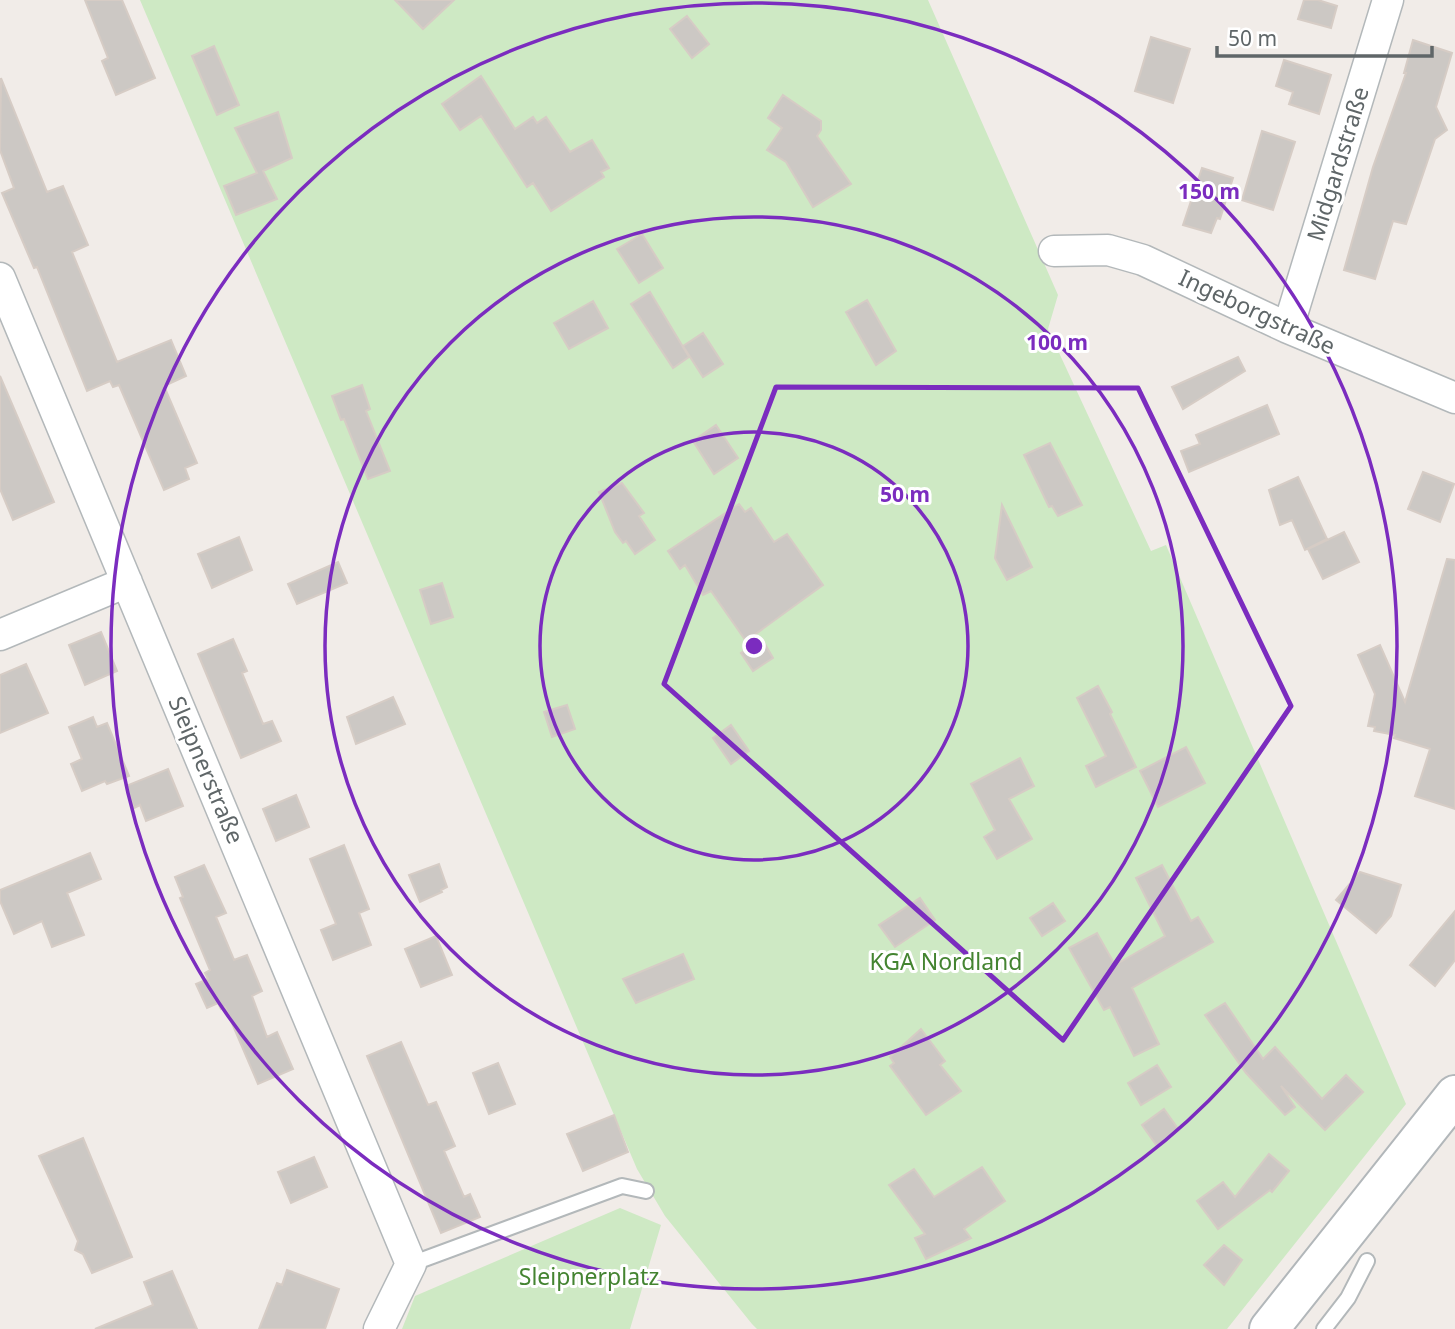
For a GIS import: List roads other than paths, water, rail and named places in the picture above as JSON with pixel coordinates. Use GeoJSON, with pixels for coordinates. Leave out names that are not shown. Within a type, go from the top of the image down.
{"type":"FeatureCollection","features":[{"type":"Feature","properties":{"kind":"main road"},"geometry":{"type":"LineString","coordinates":[[1269,1329],[1455,1095]]}},
{"type":"Feature","properties":{"kind":"street","name":"Midgardstraße"},"geometry":{"type":"LineString","coordinates":[[1288,328],[1388,0]]}},
{"type":"Feature","properties":{"kind":"street","name":"Ingeborgstraße"},"geometry":{"type":"LineString","coordinates":[[1054,251],[1108,250],[1143,260],[1288,328],[1455,398]]}},
{"type":"Feature","properties":{"kind":"street","name":"Sleipnerstraße"},"geometry":{"type":"LineString","coordinates":[[0,278],[411,1264]]}},
{"type":"Feature","properties":{"kind":"street"},"geometry":{"type":"LineString","coordinates":[[0,635],[127,582]]}},
{"type":"Feature","properties":{"kind":"street"},"geometry":{"type":"LineString","coordinates":[[379,1329],[411,1264]]}},
{"type":"Feature","properties":{"kind":"lane"},"geometry":{"type":"LineString","coordinates":[[411,1264],[622,1186],[646,1191]]}},
{"type":"Feature","properties":{"kind":"lane"},"geometry":{"type":"LineString","coordinates":[[1324,1329],[1349,1298],[1367,1261]]}},
{"type":"Feature","properties":{"kind":"park label","name":"KGA Nordland"},"geometry":{"type":"Point","coordinates":[946,962]}},
{"type":"Feature","properties":{"kind":"park label","name":"Sleipnerplatz"},"geometry":{"type":"Point","coordinates":[589,1277]}}]}
